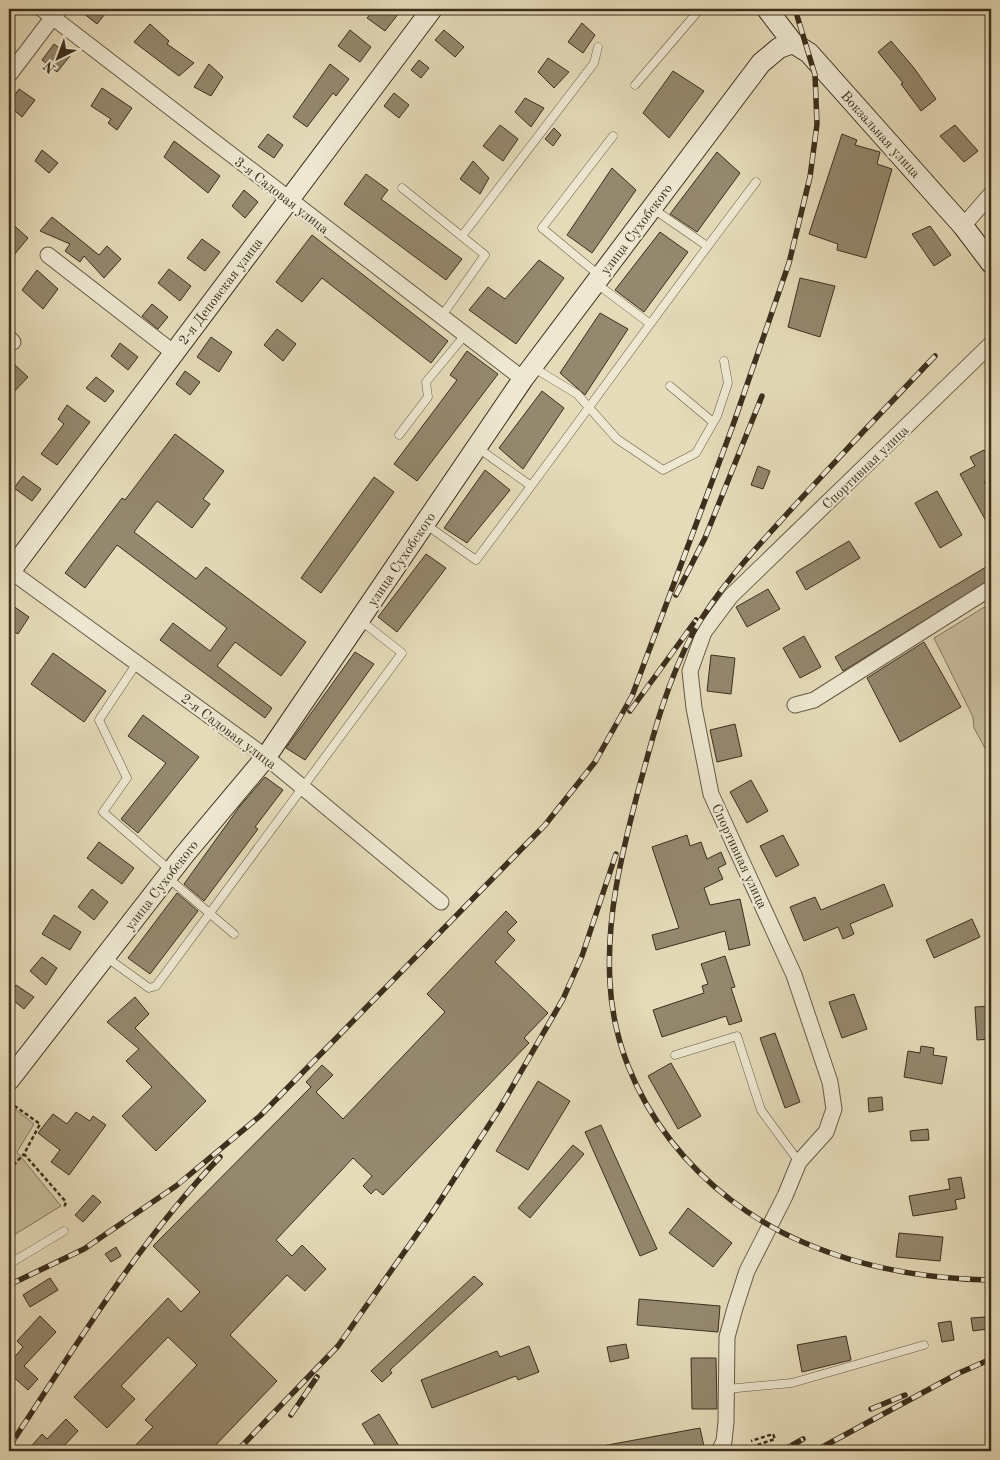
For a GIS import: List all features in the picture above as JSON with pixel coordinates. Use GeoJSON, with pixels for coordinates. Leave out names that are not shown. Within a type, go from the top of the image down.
{"type":"FeatureCollection","features":[{"type":"Feature","properties":{"kind":"street","name":"2-я Деповская улица"},"geometry":{"type":"LineString","coordinates":[[9,572],[432,9]]}},
{"type":"Feature","properties":{"kind":"street","name":"Вокзальная улица"},"geometry":{"type":"LineString","coordinates":[[766,9],[793,43],[809,53],[963,226],[991,263]]}},
{"type":"Feature","properties":{"kind":"street","name":"3-я Садовая улица"},"geometry":{"type":"LineString","coordinates":[[51,12],[288,200],[465,335],[528,373]]}},
{"type":"Feature","properties":{"kind":"street"},"geometry":{"type":"LineString","coordinates":[[9,76],[51,12]]}},
{"type":"Feature","properties":{"kind":"street","name":"улица Сухобского"},"geometry":{"type":"LineString","coordinates":[[9,1080],[169,874],[266,757],[528,373],[761,63],[779,48],[793,43]]}},
{"type":"Feature","properties":{"kind":"street"},"geometry":{"type":"LineString","coordinates":[[963,226],[991,194]]}},
{"type":"Feature","properties":{"kind":"street"},"geometry":{"type":"LineString","coordinates":[[48,255],[174,352]]}},
{"type":"Feature","properties":{"kind":"street","name":"Спортивная улица"},"geometry":{"type":"LineString","coordinates":[[719,1451],[724,1441],[727,1337],[734,1308],[747,1271],[785,1196],[799,1162],[826,1132],[834,1109],[830,1082],[794,975],[711,794],[694,708],[690,671],[704,632],[731,596],[991,344]]}},
{"type":"Feature","properties":{"kind":"street","name":"2-я Садовая улица"},"geometry":{"type":"LineString","coordinates":[[9,572],[266,757],[441,902]]}},
{"type":"Feature","properties":{"kind":"street"},"geometry":{"type":"LineString","coordinates":[[795,705],[814,700],[991,588]]}},
{"type":"Feature","properties":{"kind":"lane"},"geometry":{"type":"LineString","coordinates":[[635,85],[700,9]]}},
{"type":"Feature","properties":{"kind":"lane"},"geometry":{"type":"LineString","coordinates":[[462,236],[594,63],[598,47]]}},
{"type":"Feature","properties":{"kind":"lane"},"geometry":{"type":"LineString","coordinates":[[613,136],[542,228],[598,280],[649,323]]}},
{"type":"Feature","properties":{"kind":"lane"},"geometry":{"type":"LineString","coordinates":[[425,524],[476,560],[590,409],[649,323],[756,182]]}},
{"type":"Feature","properties":{"kind":"lane"},"geometry":{"type":"LineString","coordinates":[[402,188],[485,255],[442,317]]}},
{"type":"Feature","properties":{"kind":"lane"},"geometry":{"type":"LineString","coordinates":[[652,208],[707,246]]}},
{"type":"Feature","properties":{"kind":"lane"},"geometry":{"type":"LineString","coordinates":[[399,435],[428,397],[426,382],[465,335]]}},
{"type":"Feature","properties":{"kind":"lane"},"geometry":{"type":"LineString","coordinates":[[528,373],[577,394],[617,439],[663,470],[696,453],[713,422],[728,383],[724,361]]}},
{"type":"Feature","properties":{"kind":"lane"},"geometry":{"type":"LineString","coordinates":[[670,386],[713,422]]}},
{"type":"Feature","properties":{"kind":"lane"},"geometry":{"type":"LineString","coordinates":[[477,447],[531,486]]}},
{"type":"Feature","properties":{"kind":"lane"},"geometry":{"type":"LineString","coordinates":[[105,956],[148,988],[156,986],[402,653],[360,620]]}},
{"type":"Feature","properties":{"kind":"lane"},"geometry":{"type":"LineString","coordinates":[[137,663],[99,720],[127,778],[103,812],[209,913],[234,934]]}},
{"type":"Feature","properties":{"kind":"lane"},"geometry":{"type":"LineString","coordinates":[[674,1055],[737,1036],[761,1110],[799,1162]]}},
{"type":"Feature","properties":{"kind":"lane"},"geometry":{"type":"LineString","coordinates":[[9,1264],[64,1231]]}},
{"type":"Feature","properties":{"kind":"lane"},"geometry":{"type":"LineString","coordinates":[[9,1311],[9,1346]]}},
{"type":"Feature","properties":{"kind":"lane"},"geometry":{"type":"LineString","coordinates":[[726,1389],[792,1383],[924,1345]]}},
{"type":"Feature","properties":{"kind":"path"},"geometry":{"type":"LineString","coordinates":[[9,1102],[40,1124],[24,1154],[9,1170]]}},
{"type":"Feature","properties":{"kind":"path"},"geometry":{"type":"LineString","coordinates":[[24,1154],[66,1202],[64,1208]]}},
{"type":"Feature","properties":{"kind":"path"},"geometry":{"type":"LineString","coordinates":[[739,1451],[775,1439],[774,1434],[751,1441]]}},
{"type":"Feature","properties":{"kind":"shaded area"},"geometry":{"type":"Polygon","coordinates":[[[991,603],[991,759],[974,728],[973,717],[934,638],[991,603]]]}},
{"type":"Feature","properties":{"kind":"shaded area"},"geometry":{"type":"Polygon","coordinates":[[[10,1105],[34,1124],[17,1152],[61,1206],[9,1238],[10,1105]]]}},
{"type":"Feature","properties":{"kind":"building"},"geometry":{"type":"Polygon","coordinates":[[[78,9],[109,9],[97,24],[78,9]]]}},
{"type":"Feature","properties":{"kind":"building"},"geometry":{"type":"Polygon","coordinates":[[[375,9],[393,9],[399,13],[385,31],[367,18],[375,9]]]}},
{"type":"Feature","properties":{"kind":"building"},"geometry":{"type":"Polygon","coordinates":[[[582,23],[595,35],[583,53],[568,42],[582,23]]]}},
{"type":"Feature","properties":{"kind":"building"},"geometry":{"type":"Polygon","coordinates":[[[150,24],[169,41],[167,44],[194,63],[179,76],[134,42],[150,24]]]}},
{"type":"Feature","properties":{"kind":"building"},"geometry":{"type":"Polygon","coordinates":[[[350,30],[371,47],[360,62],[338,46],[350,30]]]}},
{"type":"Feature","properties":{"kind":"building"},"geometry":{"type":"Polygon","coordinates":[[[444,30],[464,47],[455,57],[435,40],[444,30]]]}},
{"type":"Feature","properties":{"kind":"building"},"geometry":{"type":"Polygon","coordinates":[[[891,41],[914,68],[936,99],[921,111],[901,84],[903,83],[878,52],[891,41]]]}},
{"type":"Feature","properties":{"kind":"building"},"geometry":{"type":"Polygon","coordinates":[[[54,44],[70,56],[57,72],[42,60],[54,44]]]}},
{"type":"Feature","properties":{"kind":"building"},"geometry":{"type":"Polygon","coordinates":[[[548,58],[569,72],[554,88],[538,72],[548,58]]]}},
{"type":"Feature","properties":{"kind":"building"},"geometry":{"type":"Polygon","coordinates":[[[419,60],[429,68],[421,78],[411,70],[419,60]]]}},
{"type":"Feature","properties":{"kind":"building"},"geometry":{"type":"Polygon","coordinates":[[[209,64],[223,77],[211,96],[194,87],[209,64]]]}},
{"type":"Feature","properties":{"kind":"building"},"geometry":{"type":"Polygon","coordinates":[[[330,64],[349,79],[336,96],[333,93],[307,127],[293,117],[330,64]]]}},
{"type":"Feature","properties":{"kind":"building"},"geometry":{"type":"Polygon","coordinates":[[[673,71],[704,91],[669,138],[643,113],[673,71]]]}},
{"type":"Feature","properties":{"kind":"building"},"geometry":{"type":"Polygon","coordinates":[[[102,88],[132,108],[117,130],[108,123],[111,119],[91,106],[102,88]]]}},
{"type":"Feature","properties":{"kind":"building"},"geometry":{"type":"Polygon","coordinates":[[[19,89],[35,100],[22,117],[9,106],[9,103],[19,89]]]}},
{"type":"Feature","properties":{"kind":"building"},"geometry":{"type":"Polygon","coordinates":[[[394,93],[409,105],[399,118],[384,106],[394,93]]]}},
{"type":"Feature","properties":{"kind":"building"},"geometry":{"type":"Polygon","coordinates":[[[525,98],[544,108],[531,127],[515,112],[525,98]]]}},
{"type":"Feature","properties":{"kind":"building"},"geometry":{"type":"Polygon","coordinates":[[[500,125],[518,139],[503,161],[483,146],[500,125]]]}},
{"type":"Feature","properties":{"kind":"building"},"geometry":{"type":"Polygon","coordinates":[[[955,125],[978,151],[964,162],[940,136],[955,125]]]}},
{"type":"Feature","properties":{"kind":"building"},"geometry":{"type":"Polygon","coordinates":[[[554,128],[561,135],[553,146],[545,139],[554,128]]]}},
{"type":"Feature","properties":{"kind":"building"},"geometry":{"type":"Polygon","coordinates":[[[268,134],[283,145],[274,158],[258,147],[268,134]]]}},
{"type":"Feature","properties":{"kind":"building"},"geometry":{"type":"Polygon","coordinates":[[[842,134],[857,140],[855,145],[880,152],[877,164],[892,169],[866,258],[837,250],[838,244],[809,234],[842,134]]]}},
{"type":"Feature","properties":{"kind":"building"},"geometry":{"type":"Polygon","coordinates":[[[174,141],[220,176],[208,193],[164,157],[174,141]]]}},
{"type":"Feature","properties":{"kind":"building"},"geometry":{"type":"Polygon","coordinates":[[[42,150],[58,163],[49,173],[35,161],[42,150]]]}},
{"type":"Feature","properties":{"kind":"building"},"geometry":{"type":"Polygon","coordinates":[[[717,152],[740,173],[697,232],[670,214],[717,152]]]}},
{"type":"Feature","properties":{"kind":"building"},"geometry":{"type":"Polygon","coordinates":[[[473,161],[489,178],[480,194],[460,179],[473,161]]]}},
{"type":"Feature","properties":{"kind":"building"},"geometry":{"type":"Polygon","coordinates":[[[612,168],[636,190],[592,253],[567,235],[612,168]]]}},
{"type":"Feature","properties":{"kind":"building"},"geometry":{"type":"Polygon","coordinates":[[[366,174],[388,190],[381,199],[462,259],[446,280],[344,204],[366,174]]]}},
{"type":"Feature","properties":{"kind":"building"},"geometry":{"type":"Polygon","coordinates":[[[244,190],[258,202],[245,218],[232,206],[244,190]]]}},
{"type":"Feature","properties":{"kind":"building"},"geometry":{"type":"Polygon","coordinates":[[[52,217],[99,255],[107,246],[121,259],[104,278],[84,256],[80,262],[65,251],[70,244],[40,231],[52,217]]]}},
{"type":"Feature","properties":{"kind":"building"},"geometry":{"type":"Polygon","coordinates":[[[9,221],[28,238],[9,261],[9,221]]]}},
{"type":"Feature","properties":{"kind":"building"},"geometry":{"type":"Polygon","coordinates":[[[930,226],[951,255],[934,266],[912,234],[930,226]]]}},
{"type":"Feature","properties":{"kind":"building"},"geometry":{"type":"Polygon","coordinates":[[[660,232],[688,252],[644,312],[615,290],[660,232]]]}},
{"type":"Feature","properties":{"kind":"building"},"geometry":{"type":"Polygon","coordinates":[[[312,235],[448,341],[431,363],[322,278],[302,302],[276,282],[312,235]]]}},
{"type":"Feature","properties":{"kind":"building"},"geometry":{"type":"Polygon","coordinates":[[[202,239],[220,252],[205,271],[187,258],[202,239]]]}},
{"type":"Feature","properties":{"kind":"building"},"geometry":{"type":"Polygon","coordinates":[[[539,260],[564,278],[516,344],[469,310],[488,287],[505,299],[539,260]]]}},
{"type":"Feature","properties":{"kind":"building"},"geometry":{"type":"Polygon","coordinates":[[[169,269],[191,286],[180,301],[158,283],[169,269]]]}},
{"type":"Feature","properties":{"kind":"building"},"geometry":{"type":"Polygon","coordinates":[[[37,270],[58,289],[43,309],[22,290],[37,270]]]}},
{"type":"Feature","properties":{"kind":"building"},"geometry":{"type":"Polygon","coordinates":[[[800,278],[835,286],[820,337],[788,327],[800,278]]]}},
{"type":"Feature","properties":{"kind":"building"},"geometry":{"type":"Polygon","coordinates":[[[152,304],[168,317],[158,329],[142,316],[152,304]]]}},
{"type":"Feature","properties":{"kind":"building"},"geometry":{"type":"Polygon","coordinates":[[[600,313],[628,329],[585,395],[560,373],[600,313]]]}},
{"type":"Feature","properties":{"kind":"building"},"geometry":{"type":"Polygon","coordinates":[[[277,329],[296,344],[283,361],[264,345],[277,329]]]}},
{"type":"Feature","properties":{"kind":"building"},"geometry":{"type":"Polygon","coordinates":[[[211,337],[232,352],[219,372],[197,357],[211,337]]]}},
{"type":"Feature","properties":{"kind":"building"},"geometry":{"type":"Polygon","coordinates":[[[120,343],[138,357],[128,370],[111,356],[120,343]]]}},
{"type":"Feature","properties":{"kind":"building"},"geometry":{"type":"Polygon","coordinates":[[[467,351],[498,374],[417,481],[394,464],[457,380],[450,375],[467,351]]]}},
{"type":"Feature","properties":{"kind":"building"},"geometry":{"type":"Polygon","coordinates":[[[15,365],[28,377],[9,397],[9,371],[15,365]]]}},
{"type":"Feature","properties":{"kind":"building"},"geometry":{"type":"Polygon","coordinates":[[[185,371],[200,382],[190,395],[176,384],[185,371]]]}},
{"type":"Feature","properties":{"kind":"building"},"geometry":{"type":"Polygon","coordinates":[[[96,377],[114,391],[105,402],[86,388],[96,377]]]}},
{"type":"Feature","properties":{"kind":"building"},"geometry":{"type":"Polygon","coordinates":[[[542,391],[564,408],[523,469],[499,448],[542,391]]]}},
{"type":"Feature","properties":{"kind":"building"},"geometry":{"type":"Polygon","coordinates":[[[67,405],[90,422],[57,465],[41,454],[64,424],[58,419],[67,405]]]}},
{"type":"Feature","properties":{"kind":"building"},"geometry":{"type":"Polygon","coordinates":[[[175,434],[224,471],[203,499],[210,504],[192,528],[157,501],[134,532],[196,579],[206,567],[306,642],[281,676],[235,642],[217,666],[272,708],[265,718],[160,640],[173,623],[210,651],[227,628],[117,545],[85,588],[65,573],[122,498],[125,500],[175,434]]]}},
{"type":"Feature","properties":{"kind":"building"},"geometry":{"type":"Polygon","coordinates":[[[984,450],[991,462],[991,478],[984,482],[991,495],[991,530],[960,474],[975,466],[970,457],[984,450]]]}},
{"type":"Feature","properties":{"kind":"building"},"geometry":{"type":"Polygon","coordinates":[[[758,466],[770,471],[763,489],[751,485],[758,466]]]}},
{"type":"Feature","properties":{"kind":"building"},"geometry":{"type":"Polygon","coordinates":[[[485,470],[510,490],[467,543],[444,528],[485,470]]]}},
{"type":"Feature","properties":{"kind":"building"},"geometry":{"type":"Polygon","coordinates":[[[23,476],[41,489],[32,501],[14,488],[23,476]]]}},
{"type":"Feature","properties":{"kind":"building"},"geometry":{"type":"Polygon","coordinates":[[[374,477],[394,492],[321,593],[301,578],[374,477]]]}},
{"type":"Feature","properties":{"kind":"building"},"geometry":{"type":"Polygon","coordinates":[[[937,491],[962,535],[940,548],[915,503],[937,491]]]}},
{"type":"Feature","properties":{"kind":"building"},"geometry":{"type":"Polygon","coordinates":[[[849,541],[860,558],[806,590],[796,572],[849,541]]]}},
{"type":"Feature","properties":{"kind":"building"},"geometry":{"type":"Polygon","coordinates":[[[426,554],[446,568],[397,632],[378,617],[426,554]]]}},
{"type":"Feature","properties":{"kind":"building"},"geometry":{"type":"Polygon","coordinates":[[[991,564],[991,579],[843,671],[835,657],[991,564]]]}},
{"type":"Feature","properties":{"kind":"building"},"geometry":{"type":"Polygon","coordinates":[[[768,589],[780,609],[747,627],[736,607],[768,589]]]}},
{"type":"Feature","properties":{"kind":"building"},"geometry":{"type":"Polygon","coordinates":[[[9,603],[29,617],[18,634],[9,629],[9,603]]]}},
{"type":"Feature","properties":{"kind":"building"},"geometry":{"type":"Polygon","coordinates":[[[804,636],[821,667],[800,678],[783,648],[804,636]]]}},
{"type":"Feature","properties":{"kind":"building"},"geometry":{"type":"Polygon","coordinates":[[[924,642],[961,707],[900,742],[867,678],[924,642]]]}},
{"type":"Feature","properties":{"kind":"building"},"geometry":{"type":"Polygon","coordinates":[[[355,652],[374,664],[305,760],[286,748],[355,652]]]}},
{"type":"Feature","properties":{"kind":"building"},"geometry":{"type":"Polygon","coordinates":[[[53,653],[106,691],[84,722],[31,684],[53,653]]]}},
{"type":"Feature","properties":{"kind":"building"},"geometry":{"type":"Polygon","coordinates":[[[711,655],[735,658],[731,694],[707,691],[711,655]]]}},
{"type":"Feature","properties":{"kind":"building"},"geometry":{"type":"Polygon","coordinates":[[[143,715],[199,757],[138,833],[121,819],[166,763],[128,736],[143,715]]]}},
{"type":"Feature","properties":{"kind":"building"},"geometry":{"type":"Polygon","coordinates":[[[735,724],[742,756],[717,762],[710,730],[735,724]]]}},
{"type":"Feature","properties":{"kind":"building"},"geometry":{"type":"Polygon","coordinates":[[[265,777],[283,790],[255,827],[258,829],[204,901],[184,884],[240,806],[265,777]]]}},
{"type":"Feature","properties":{"kind":"building"},"geometry":{"type":"Polygon","coordinates":[[[751,780],[768,811],[747,823],[730,792],[751,780]]]}},
{"type":"Feature","properties":{"kind":"building"},"geometry":{"type":"Polygon","coordinates":[[[687,835],[690,846],[701,842],[707,859],[721,852],[726,864],[718,868],[723,879],[704,888],[710,905],[740,899],[750,945],[729,950],[725,931],[656,950],[652,935],[679,928],[652,847],[687,835]]]}},
{"type":"Feature","properties":{"kind":"building"},"geometry":{"type":"Polygon","coordinates":[[[783,835],[799,865],[776,877],[760,846],[783,835]]]}},
{"type":"Feature","properties":{"kind":"building"},"geometry":{"type":"Polygon","coordinates":[[[99,842],[134,868],[122,884],[87,858],[99,842]]]}},
{"type":"Feature","properties":{"kind":"building"},"geometry":{"type":"Polygon","coordinates":[[[884,884],[893,906],[850,924],[854,934],[843,939],[838,927],[804,941],[790,907],[815,897],[821,910],[884,884]]]}},
{"type":"Feature","properties":{"kind":"building"},"geometry":{"type":"Polygon","coordinates":[[[92,889],[108,902],[94,920],[78,907],[92,889]]]}},
{"type":"Feature","properties":{"kind":"building"},"geometry":{"type":"Polygon","coordinates":[[[177,893],[198,911],[150,974],[128,958],[177,893]]]}},
{"type":"Feature","properties":{"kind":"building"},"geometry":{"type":"Polygon","coordinates":[[[506,911],[517,922],[507,932],[515,940],[495,962],[548,1013],[524,1038],[529,1043],[383,1195],[376,1189],[371,1194],[363,1186],[372,1176],[353,1158],[276,1240],[292,1256],[302,1245],[326,1269],[305,1291],[287,1275],[230,1335],[277,1381],[210,1451],[130,1451],[153,1427],[145,1420],[197,1365],[168,1337],[121,1386],[135,1399],[107,1428],[74,1397],[168,1298],[181,1312],[200,1292],[153,1246],[311,1087],[306,1082],[322,1065],[333,1075],[316,1092],[343,1119],[445,1012],[427,994],[506,911]]]}},
{"type":"Feature","properties":{"kind":"building"},"geometry":{"type":"Polygon","coordinates":[[[54,915],[81,932],[70,950],[42,934],[54,915]]]}},
{"type":"Feature","properties":{"kind":"building"},"geometry":{"type":"Polygon","coordinates":[[[972,919],[980,937],[934,958],[926,940],[972,919]]]}},
{"type":"Feature","properties":{"kind":"building"},"geometry":{"type":"Polygon","coordinates":[[[725,956],[735,987],[731,988],[742,1021],[729,1025],[726,1016],[662,1037],[653,1010],[704,993],[702,986],[708,984],[701,964],[725,956]]]}},
{"type":"Feature","properties":{"kind":"building"},"geometry":{"type":"Polygon","coordinates":[[[42,957],[57,968],[46,985],[30,971],[42,957]]]}},
{"type":"Feature","properties":{"kind":"building"},"geometry":{"type":"Polygon","coordinates":[[[16,985],[34,997],[24,1009],[9,997],[16,985]]]}},
{"type":"Feature","properties":{"kind":"building"},"geometry":{"type":"Polygon","coordinates":[[[854,994],[867,1029],[842,1038],[829,1002],[854,994]]]}},
{"type":"Feature","properties":{"kind":"building"},"geometry":{"type":"Polygon","coordinates":[[[135,997],[149,1014],[135,1028],[206,1101],[156,1151],[122,1116],[152,1087],[126,1061],[139,1049],[107,1022],[135,997]]]}},
{"type":"Feature","properties":{"kind":"building"},"geometry":{"type":"Polygon","coordinates":[[[991,1006],[991,1039],[977,1040],[975,1007],[991,1006]]]}},
{"type":"Feature","properties":{"kind":"building"},"geometry":{"type":"Polygon","coordinates":[[[775,1033],[800,1102],[785,1108],[760,1038],[775,1033]]]}},
{"type":"Feature","properties":{"kind":"building"},"geometry":{"type":"Polygon","coordinates":[[[921,1046],[934,1048],[933,1055],[947,1057],[942,1084],[904,1077],[908,1051],[920,1053],[921,1046]]]}},
{"type":"Feature","properties":{"kind":"building"},"geometry":{"type":"Polygon","coordinates":[[[671,1063],[701,1116],[678,1129],[648,1076],[671,1063]]]}},
{"type":"Feature","properties":{"kind":"building"},"geometry":{"type":"Polygon","coordinates":[[[538,1081],[570,1101],[528,1170],[496,1151],[538,1081]]]}},
{"type":"Feature","properties":{"kind":"building"},"geometry":{"type":"Polygon","coordinates":[[[882,1097],[883,1110],[869,1112],[868,1098],[882,1097]]]}},
{"type":"Feature","properties":{"kind":"building"},"geometry":{"type":"Polygon","coordinates":[[[76,1112],[90,1121],[93,1116],[106,1125],[69,1175],[51,1162],[60,1150],[38,1133],[53,1114],[67,1124],[76,1112]]]}},
{"type":"Feature","properties":{"kind":"building"},"geometry":{"type":"Polygon","coordinates":[[[601,1125],[657,1249],[640,1256],[585,1132],[601,1125]]]}},
{"type":"Feature","properties":{"kind":"building"},"geometry":{"type":"Polygon","coordinates":[[[928,1129],[929,1140],[911,1141],[910,1131],[928,1129]]]}},
{"type":"Feature","properties":{"kind":"building"},"geometry":{"type":"Polygon","coordinates":[[[573,1145],[584,1154],[530,1218],[518,1208],[573,1145]]]}},
{"type":"Feature","properties":{"kind":"building"},"geometry":{"type":"Polygon","coordinates":[[[961,1177],[965,1198],[955,1200],[957,1209],[913,1216],[909,1196],[950,1189],[948,1179],[961,1177]]]}},
{"type":"Feature","properties":{"kind":"building"},"geometry":{"type":"Polygon","coordinates":[[[93,1195],[101,1202],[83,1222],[75,1215],[93,1195]]]}},
{"type":"Feature","properties":{"kind":"building"},"geometry":{"type":"Polygon","coordinates":[[[688,1208],[732,1243],[713,1267],[669,1233],[688,1208]]]}},
{"type":"Feature","properties":{"kind":"building"},"geometry":{"type":"Polygon","coordinates":[[[899,1233],[943,1237],[940,1261],[896,1257],[899,1233]]]}},
{"type":"Feature","properties":{"kind":"building"},"geometry":{"type":"Polygon","coordinates":[[[116,1247],[121,1256],[111,1262],[105,1254],[116,1247]]]}},
{"type":"Feature","properties":{"kind":"building"},"geometry":{"type":"Polygon","coordinates":[[[474,1276],[483,1284],[390,1370],[392,1373],[382,1382],[371,1371],[474,1276]]]}},
{"type":"Feature","properties":{"kind":"building"},"geometry":{"type":"Polygon","coordinates":[[[50,1278],[58,1290],[30,1307],[23,1295],[50,1278]]]}},
{"type":"Feature","properties":{"kind":"building"},"geometry":{"type":"Polygon","coordinates":[[[639,1299],[720,1306],[718,1332],[637,1325],[639,1299]]]}},
{"type":"Feature","properties":{"kind":"building"},"geometry":{"type":"Polygon","coordinates":[[[40,1316],[56,1332],[24,1366],[38,1379],[28,1390],[9,1373],[9,1364],[23,1347],[17,1341],[40,1316]]]}},
{"type":"Feature","properties":{"kind":"building"},"geometry":{"type":"Polygon","coordinates":[[[985,1317],[987,1329],[973,1331],[971,1318],[985,1317]]]}},
{"type":"Feature","properties":{"kind":"building"},"geometry":{"type":"Polygon","coordinates":[[[951,1321],[954,1340],[942,1342],[938,1323],[951,1321]]]}},
{"type":"Feature","properties":{"kind":"building"},"geometry":{"type":"Polygon","coordinates":[[[846,1336],[851,1360],[802,1372],[797,1345],[846,1336]]]}},
{"type":"Feature","properties":{"kind":"building"},"geometry":{"type":"Polygon","coordinates":[[[626,1344],[629,1358],[610,1362],[607,1347],[626,1344]]]}},
{"type":"Feature","properties":{"kind":"building"},"geometry":{"type":"Polygon","coordinates":[[[529,1346],[539,1372],[518,1380],[516,1376],[432,1408],[421,1380],[497,1351],[500,1357],[529,1346]]]}},
{"type":"Feature","properties":{"kind":"building"},"geometry":{"type":"Polygon","coordinates":[[[691,1358],[716,1358],[717,1409],[692,1409],[691,1358]]]}},
{"type":"Feature","properties":{"kind":"building"},"geometry":{"type":"Polygon","coordinates":[[[379,1414],[402,1451],[379,1451],[362,1424],[379,1414]]]}},
{"type":"Feature","properties":{"kind":"building"},"geometry":{"type":"Polygon","coordinates":[[[66,1419],[78,1431],[61,1449],[58,1445],[52,1451],[27,1451],[42,1434],[47,1439],[66,1419]]]}},
{"type":"Feature","properties":{"kind":"building"},"geometry":{"type":"Polygon","coordinates":[[[700,1428],[705,1451],[602,1451],[602,1446],[700,1428]]]}},
{"type":"Feature","properties":{"kind":"railway"},"geometry":{"type":"LineString","coordinates":[[9,1285],[84,1249],[176,1186],[260,1116],[545,825],[595,762],[632,696],[732,428],[789,263],[810,177],[817,124],[815,75],[795,9]]}},
{"type":"Feature","properties":{"kind":"railway"},"geometry":{"type":"LineString","coordinates":[[935,356],[754,550],[715,598],[683,652],[660,712],[625,841],[610,935],[610,983],[616,1026],[628,1066],[647,1105],[670,1140],[699,1172],[731,1200],[767,1224],[827,1252],[896,1270],[944,1277],[991,1280]]}},
{"type":"Feature","properties":{"kind":"railway"},"geometry":{"type":"LineString","coordinates":[[676,595],[705,538],[762,396]]}},
{"type":"Feature","properties":{"kind":"railway"},"geometry":{"type":"LineString","coordinates":[[630,711],[696,620]]}},
{"type":"Feature","properties":{"kind":"railway"},"geometry":{"type":"LineString","coordinates":[[237,1451],[338,1346],[434,1210],[500,1108],[563,999],[582,956],[616,854]]}},
{"type":"Feature","properties":{"kind":"railway"},"geometry":{"type":"LineString","coordinates":[[9,1447],[134,1260],[190,1190],[220,1157]]}},
{"type":"Feature","properties":{"kind":"railway"},"geometry":{"type":"LineString","coordinates":[[815,1451],[959,1373],[991,1359]]}},
{"type":"Feature","properties":{"kind":"railway"},"geometry":{"type":"LineString","coordinates":[[291,1415],[317,1377]]}},
{"type":"Feature","properties":{"kind":"railway"},"geometry":{"type":"LineString","coordinates":[[871,1409],[905,1395]]}},
{"type":"Feature","properties":{"kind":"railway"},"geometry":{"type":"LineString","coordinates":[[782,1451],[803,1439]]}}]}
